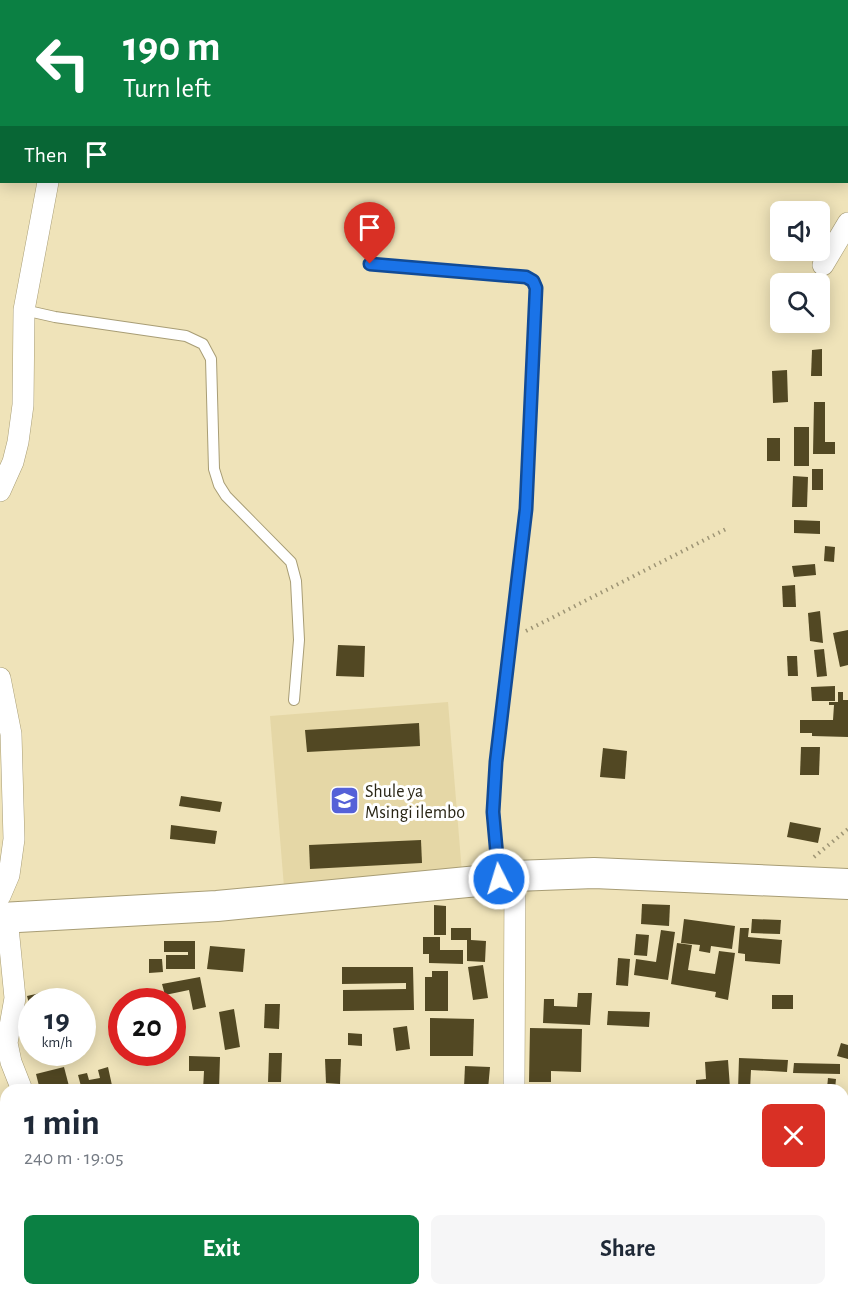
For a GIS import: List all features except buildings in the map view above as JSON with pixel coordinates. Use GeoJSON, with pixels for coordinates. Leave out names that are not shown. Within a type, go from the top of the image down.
{"type":"FeatureCollection","features":[{"type":"Feature","properties":{"kind":"street"},"geometry":{"type":"LineString","coordinates":[[0,491],[13,462],[18,442],[23,405],[24,310],[48,183]]}},
{"type":"Feature","properties":{"kind":"street"},"geometry":{"type":"LineString","coordinates":[[823,265],[848,223]]}},
{"type":"Feature","properties":{"kind":"street"},"geometry":{"type":"LineString","coordinates":[[0,678],[11,734],[14,839],[2,910],[15,999],[7,1043],[19,1084]]}},
{"type":"Feature","properties":{"kind":"street"},"geometry":{"type":"LineString","coordinates":[[2,910],[217,906],[507,877],[594,873],[848,884]]}},
{"type":"Feature","properties":{"kind":"street"},"geometry":{"type":"LineString","coordinates":[[507,877],[514,1084]]}},
{"type":"Feature","properties":{"kind":"lane"},"geometry":{"type":"LineString","coordinates":[[370,264],[526,277],[533,281],[536,288],[526,509],[509,640],[493,812],[507,877]]}},
{"type":"Feature","properties":{"kind":"lane"},"geometry":{"type":"LineString","coordinates":[[24,310],[54,318],[186,336],[203,344],[211,359],[214,469],[219,485],[226,496],[291,562],[296,581],[299,640],[294,700]]}},
{"type":"Feature","properties":{"kind":"path"},"geometry":{"type":"LineString","coordinates":[[509,640],[726,529]]}},
{"type":"Feature","properties":{"kind":"shaded area"},"geometry":{"type":"Polygon","coordinates":[[[448,702],[462,873],[284,887],[270,716],[448,702]]]}},
{"type":"Feature","properties":{"kind":"place","name":"Shule ya Msingi ilembo"},"geometry":{"type":"Point","coordinates":[344,801]}},
{"type":"Feature","properties":{"kind":"route"},"geometry":{"type":"LineString","coordinates":[[370,264],[526,277],[533,281],[536,288],[526,509],[496,762],[493,812],[499,879]]}}]}
